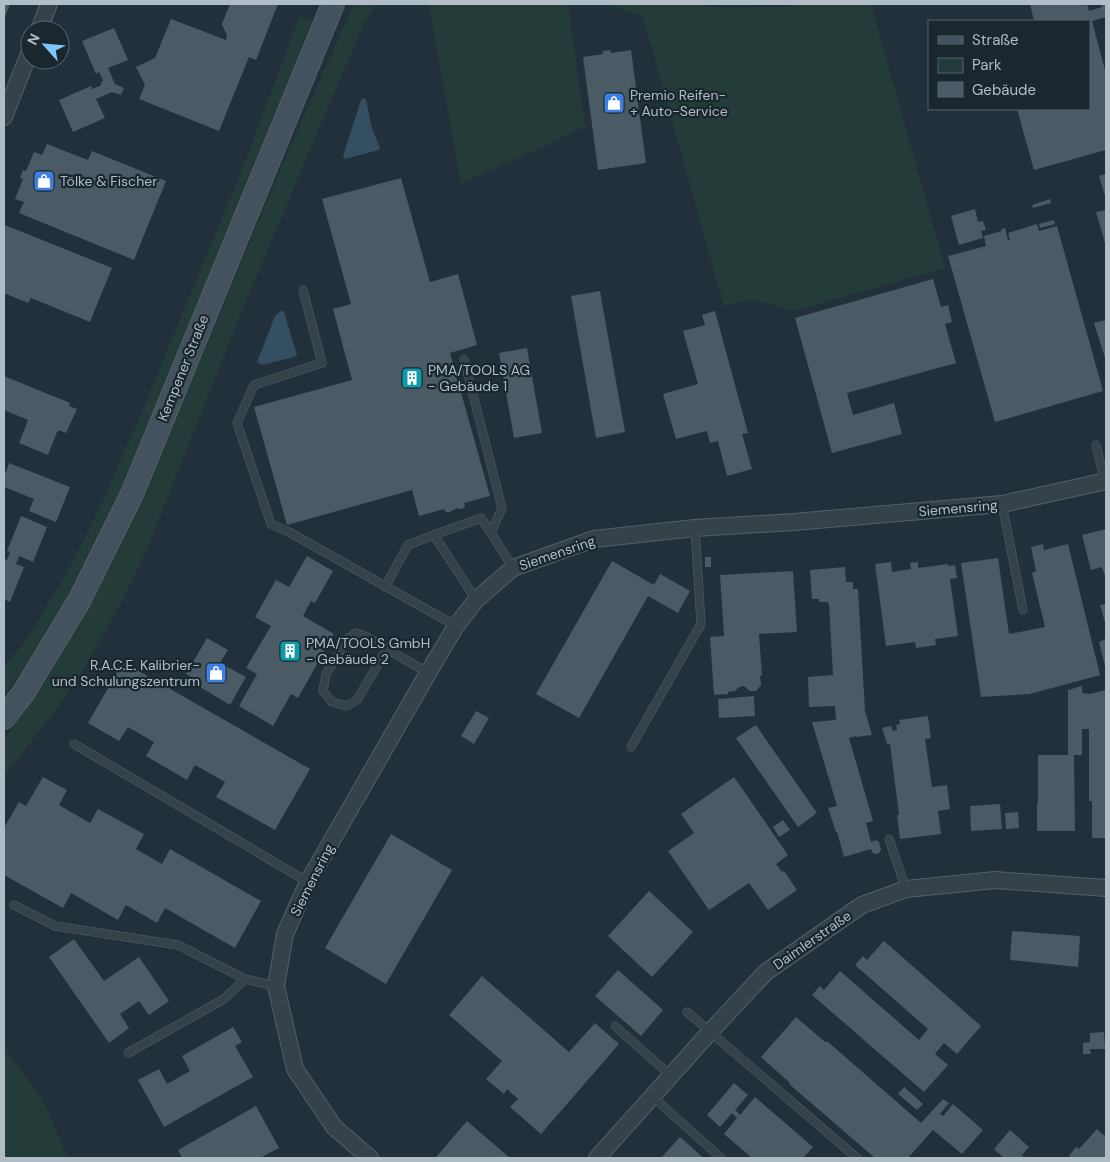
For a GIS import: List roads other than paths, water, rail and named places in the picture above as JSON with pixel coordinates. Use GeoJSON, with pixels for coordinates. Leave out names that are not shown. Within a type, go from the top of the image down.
{"type":"FeatureCollection","features":[{"type":"Feature","properties":{"kind":"main road","name":"Kempener Straße"},"geometry":{"type":"LineString","coordinates":[[4,718],[24,692],[79,601],[132,494],[329,13],[338,4]]}},
{"type":"Feature","properties":{"kind":"street"},"geometry":{"type":"LineString","coordinates":[[42,20],[49,4]]}},
{"type":"Feature","properties":{"kind":"street"},"geometry":{"type":"LineString","coordinates":[[4,117],[23,70]]}},
{"type":"Feature","properties":{"kind":"street","name":"Siemensring"},"geometry":{"type":"LineString","coordinates":[[370,1158],[334,1127],[295,1069],[276,986],[286,934],[308,882],[456,626],[476,600],[513,568],[594,539],[695,528],[794,522],[1002,504],[1105,481]]}},
{"type":"Feature","properties":{"kind":"street","name":"Daimlerstraße"},"geometry":{"type":"LineString","coordinates":[[597,1158],[766,972],[862,905],[906,889],[994,880],[1106,888]]}},
{"type":"Feature","properties":{"kind":"lane"},"geometry":{"type":"LineString","coordinates":[[303,290],[322,363],[254,385],[237,423],[271,524],[289,532],[456,626]]}},
{"type":"Feature","properties":{"kind":"lane"},"geometry":{"type":"LineString","coordinates":[[464,359],[502,508],[491,533]]}},
{"type":"Feature","properties":{"kind":"lane"},"geometry":{"type":"LineString","coordinates":[[1096,445],[1105,481]]}},
{"type":"Feature","properties":{"kind":"lane"},"geometry":{"type":"LineString","coordinates":[[1002,504],[1023,610]]}},
{"type":"Feature","properties":{"kind":"lane"},"geometry":{"type":"LineString","coordinates":[[386,588],[408,545],[481,518],[513,568]]}},
{"type":"Feature","properties":{"kind":"lane"},"geometry":{"type":"LineString","coordinates":[[631,747],[701,624],[695,528]]}},
{"type":"Feature","properties":{"kind":"lane"},"geometry":{"type":"LineString","coordinates":[[434,535],[476,600]]}},
{"type":"Feature","properties":{"kind":"lane"},"geometry":{"type":"LineString","coordinates":[[388,649],[357,700],[346,706],[332,702],[323,690],[326,674],[348,638],[356,633],[367,637],[388,649],[428,673]]}},
{"type":"Feature","properties":{"kind":"lane"},"geometry":{"type":"LineString","coordinates":[[74,744],[308,882]]}},
{"type":"Feature","properties":{"kind":"lane"},"geometry":{"type":"LineString","coordinates":[[889,839],[906,889]]}},
{"type":"Feature","properties":{"kind":"lane"},"geometry":{"type":"LineString","coordinates":[[14,905],[55,926],[178,945],[245,979],[276,986]]}},
{"type":"Feature","properties":{"kind":"lane"},"geometry":{"type":"LineString","coordinates":[[128,1053],[224,999],[245,979]]}},
{"type":"Feature","properties":{"kind":"lane"},"geometry":{"type":"LineString","coordinates":[[687,1012],[857,1158]]}},
{"type":"Feature","properties":{"kind":"lane"},"geometry":{"type":"LineString","coordinates":[[615,1026],[671,1076]]}},
{"type":"Feature","properties":{"kind":"lane"},"geometry":{"type":"LineString","coordinates":[[652,1097],[721,1158]]}},
{"type":"Feature","properties":{"kind":"water"},"geometry":{"type":"Polygon","coordinates":[[[364,98],[372,128],[380,148],[379,150],[345,159],[343,156],[361,100],[364,98]]]}},
{"type":"Feature","properties":{"kind":"water"},"geometry":{"type":"Polygon","coordinates":[[[282,310],[297,355],[262,365],[257,362],[275,316],[282,310]]]}},
{"type":"Feature","properties":{"kind":"place","name":"Premio Reifen- + Auto-Service"},"geometry":{"type":"Point","coordinates":[614,103]}},
{"type":"Feature","properties":{"kind":"place","name":"Tölke & Fischer"},"geometry":{"type":"Point","coordinates":[44,181]}},
{"type":"Feature","properties":{"kind":"place","name":"PMA/TOOLS AG - Gebäude 1"},"geometry":{"type":"Point","coordinates":[412,378]}},
{"type":"Feature","properties":{"kind":"place","name":"PMA/TOOLS GmbH - Gebäude 2"},"geometry":{"type":"Point","coordinates":[290,651]}},
{"type":"Feature","properties":{"kind":"place","name":"R.A.C.E. Kalibrier- und Schulungszentrum"},"geometry":{"type":"Point","coordinates":[216,673]}}]}
